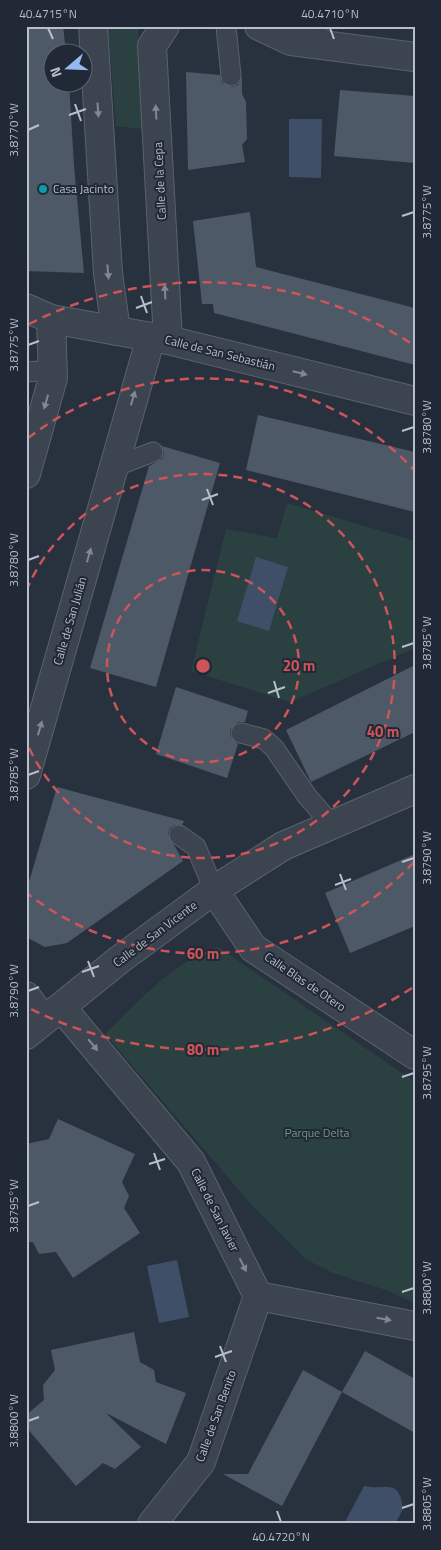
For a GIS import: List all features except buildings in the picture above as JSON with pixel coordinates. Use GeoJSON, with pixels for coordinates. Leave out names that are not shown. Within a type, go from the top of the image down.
{"type":"FeatureCollection","features":[{"type":"Feature","properties":{"kind":"street"},"geometry":{"type":"LineString","coordinates":[[93,26],[108,273],[116,331]]}},
{"type":"Feature","properties":{"kind":"street","name":"Calle de la Cepa"},"geometry":{"type":"LineString","coordinates":[[159,339],[152,46],[165,26]]}},
{"type":"Feature","properties":{"kind":"street"},"geometry":{"type":"LineString","coordinates":[[259,26],[291,41],[319,36],[415,56]]}},
{"type":"Feature","properties":{"kind":"street","name":"Calle de San Sebastián"},"geometry":{"type":"LineString","coordinates":[[26,308],[51,319],[159,339],[415,401]]}},
{"type":"Feature","properties":{"kind":"street"},"geometry":{"type":"LineString","coordinates":[[26,474],[53,378],[51,319]]}},
{"type":"Feature","properties":{"kind":"street","name":"Calle de San Julián"},"geometry":{"type":"LineString","coordinates":[[26,775],[114,467],[159,339]]}},
{"type":"Feature","properties":{"kind":"street","name":"Calle de San Vicente"},"geometry":{"type":"LineString","coordinates":[[44,1021],[119,960],[214,890],[284,846],[415,789]]}},
{"type":"Feature","properties":{"kind":"street","name":"Calle Blas de Otero"},"geometry":{"type":"LineString","coordinates":[[214,890],[253,948],[415,1055]]}},
{"type":"Feature","properties":{"kind":"street"},"geometry":{"type":"LineString","coordinates":[[26,996],[44,1021]]}},
{"type":"Feature","properties":{"kind":"street","name":"Calle de San Javier"},"geometry":{"type":"LineString","coordinates":[[44,1021],[191,1162],[258,1296]]}},
{"type":"Feature","properties":{"kind":"street"},"geometry":{"type":"LineString","coordinates":[[258,1296],[415,1326]]}},
{"type":"Feature","properties":{"kind":"street","name":"Calle de San Benito"},"geometry":{"type":"LineString","coordinates":[[152,1524],[201,1462],[258,1296]]}},
{"type":"Feature","properties":{"kind":"lane"},"geometry":{"type":"LineString","coordinates":[[226,26],[231,76]]}},
{"type":"Feature","properties":{"kind":"lane"},"geometry":{"type":"LineString","coordinates":[[26,372],[53,370]]}},
{"type":"Feature","properties":{"kind":"lane"},"geometry":{"type":"LineString","coordinates":[[114,467],[153,452]]}},
{"type":"Feature","properties":{"kind":"lane"},"geometry":{"type":"LineString","coordinates":[[241,733],[264,739],[274,748],[307,796],[332,825]]}},
{"type":"Feature","properties":{"kind":"lane"},"geometry":{"type":"LineString","coordinates":[[179,835],[196,847],[214,890]]}},
{"type":"Feature","properties":{"kind":"green space"},"geometry":{"type":"Polygon","coordinates":[[[108,26],[140,26],[138,31],[142,129],[116,126],[108,26]]]}},
{"type":"Feature","properties":{"kind":"green space"},"geometry":{"type":"Polygon","coordinates":[[[287,503],[415,541],[415,648],[290,702],[191,671],[226,529],[277,538],[287,503]]]}},
{"type":"Feature","properties":{"kind":"green space","name":"Parque Delta"},"geometry":{"type":"Polygon","coordinates":[[[218,947],[415,1082],[415,1303],[383,1289],[333,1273],[305,1259],[250,1203],[105,1034],[171,972],[201,954],[218,947]]]}},
{"type":"Feature","properties":{"kind":"water"},"geometry":{"type":"Polygon","coordinates":[[[289,119],[322,119],[321,178],[289,177],[289,119]]]}},
{"type":"Feature","properties":{"kind":"water"},"geometry":{"type":"Polygon","coordinates":[[[256,557],[288,567],[269,631],[237,621],[256,557]]]}},
{"type":"Feature","properties":{"kind":"water"},"geometry":{"type":"Polygon","coordinates":[[[177,1260],[189,1317],[159,1323],[147,1266],[177,1260]]]}},
{"type":"Feature","properties":{"kind":"water"},"geometry":{"type":"Polygon","coordinates":[[[364,1486],[391,1487],[395,1489],[401,1499],[403,1509],[395,1524],[344,1524],[364,1486]]]}},
{"type":"Feature","properties":{"kind":"place","name":"Casa Jacinto"},"geometry":{"type":"Point","coordinates":[43,189]}}]}
